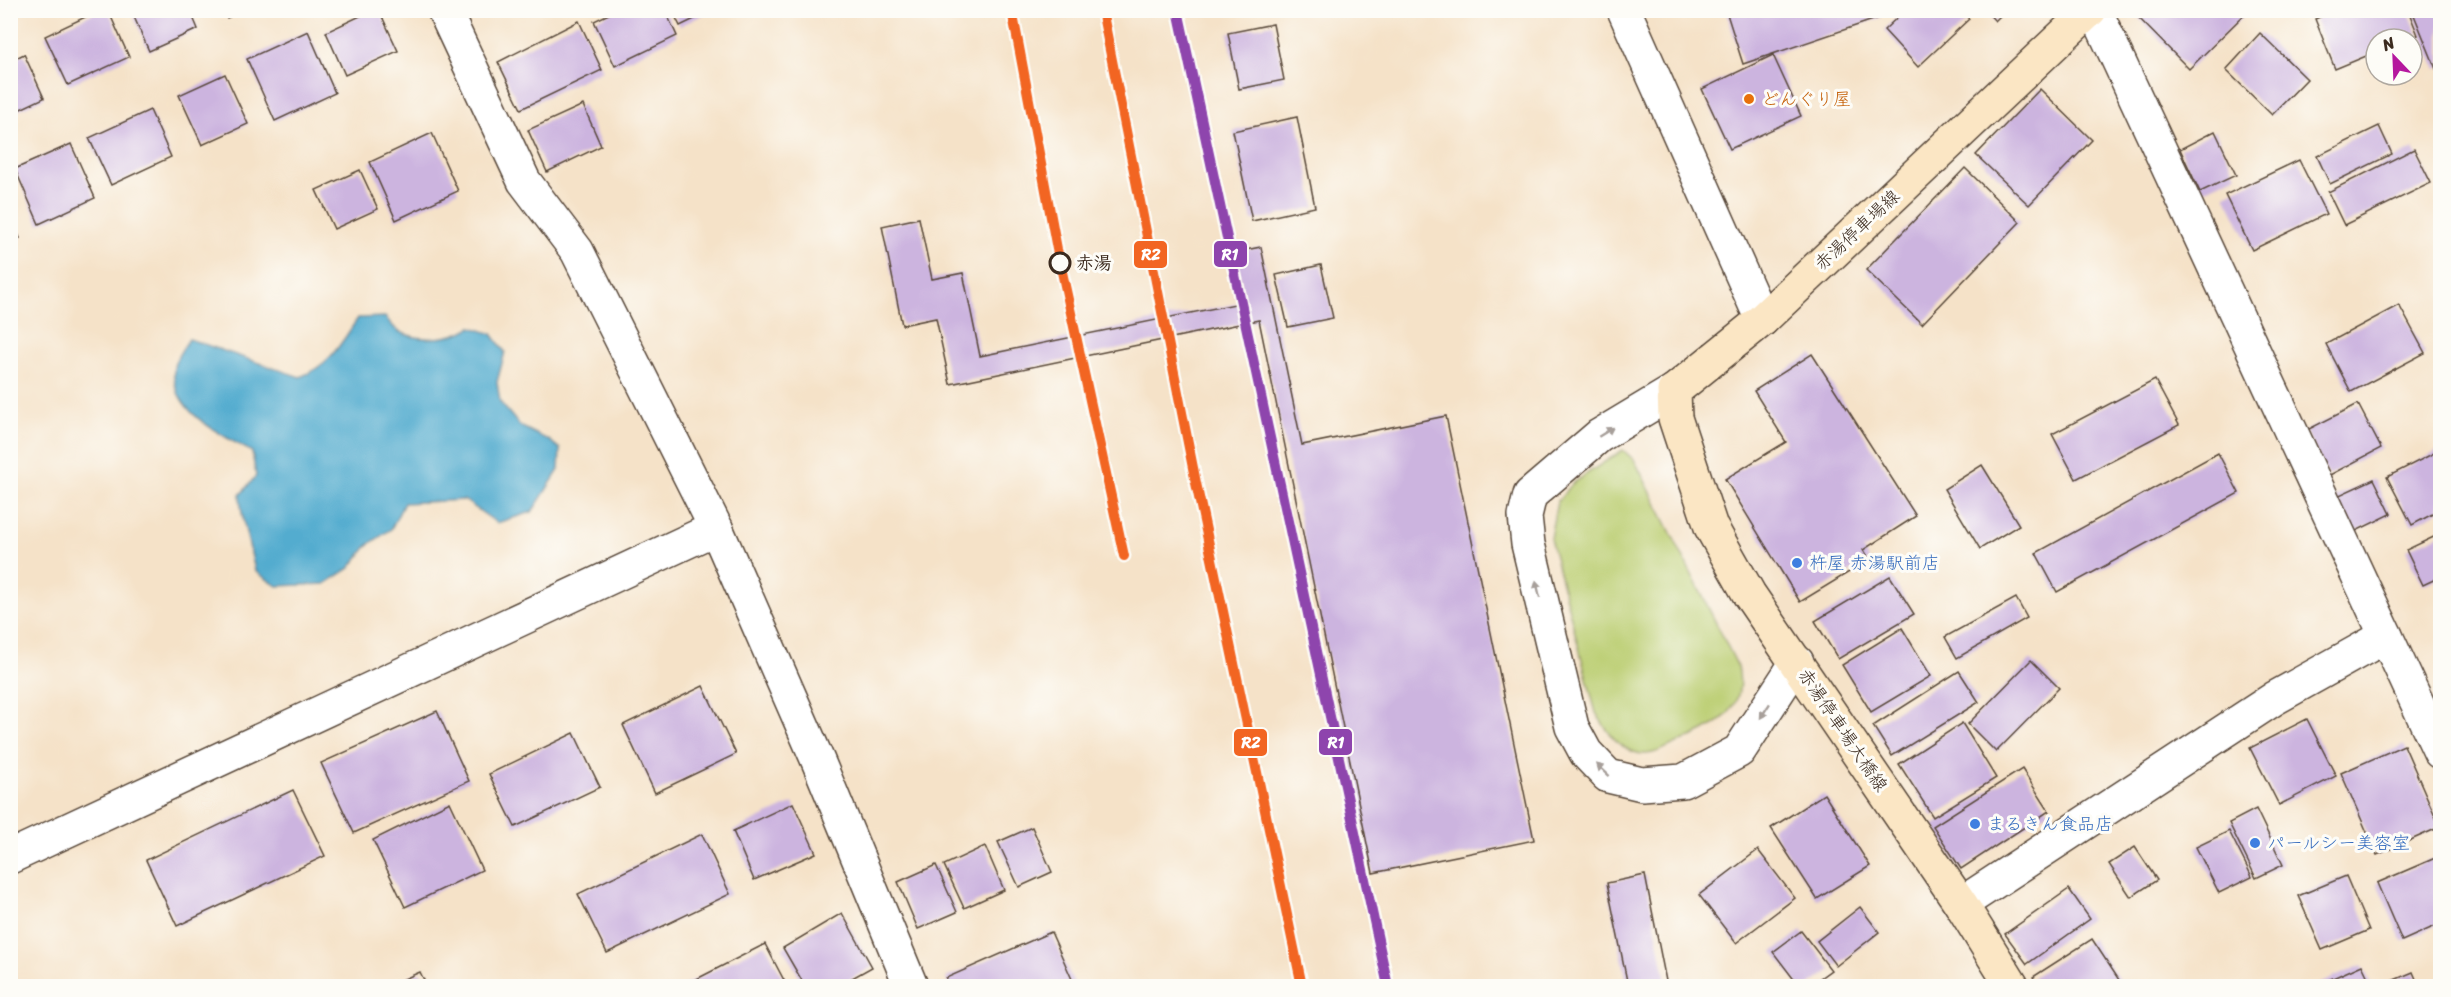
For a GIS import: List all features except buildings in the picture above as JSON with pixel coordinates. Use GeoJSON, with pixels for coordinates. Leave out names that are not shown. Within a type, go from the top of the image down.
{"type":"FeatureCollection","features":[{"type":"Feature","properties":{"kind":"main road","name":"赤湯停車場線"},"geometry":{"type":"LineString","coordinates":[[1674,391],[1762,320],[2092,10]]}},
{"type":"Feature","properties":{"kind":"main road","name":"赤湯停車場大橋線"},"geometry":{"type":"LineString","coordinates":[[1674,391],[1675,418],[1710,527],[1749,594],[1961,904],[2012,987]]}},
{"type":"Feature","properties":{"kind":"street"},"geometry":{"type":"LineString","coordinates":[[444,10],[524,181],[577,251],[716,528],[818,761],[910,987]]}},
{"type":"Feature","properties":{"kind":"street"},"geometry":{"type":"LineString","coordinates":[[1624,10],[1762,320]]}},
{"type":"Feature","properties":{"kind":"street"},"geometry":{"type":"LineString","coordinates":[[2092,10],[2440,752]]}},
{"type":"Feature","properties":{"kind":"street"},"geometry":{"type":"LineString","coordinates":[[1674,391],[1599,436],[1530,495],[1525,516],[1528,544],[1572,727],[1586,753],[1608,776],[1642,784],[1683,781],[1739,751],[1797,662]]}},
{"type":"Feature","properties":{"kind":"street"},"geometry":{"type":"LineString","coordinates":[[10,856],[716,528]]}},
{"type":"Feature","properties":{"kind":"street"},"geometry":{"type":"LineString","coordinates":[[1961,904],[2275,698],[2386,636]]}},
{"type":"Feature","properties":{"kind":"green space"},"geometry":{"type":"Polygon","coordinates":[[[1623,450],[1635,461],[1738,667],[1740,683],[1738,696],[1725,717],[1703,731],[1661,750],[1645,754],[1622,746],[1596,713],[1550,538],[1557,502],[1574,482],[1623,450]]]}},
{"type":"Feature","properties":{"kind":"water"},"geometry":{"type":"Polygon","coordinates":[[[385,317],[398,331],[416,337],[445,337],[472,327],[492,334],[505,352],[497,382],[500,402],[520,426],[550,441],[560,449],[559,470],[532,512],[497,523],[464,500],[404,503],[391,529],[368,545],[350,568],[325,584],[277,586],[255,571],[242,514],[240,495],[256,476],[252,452],[213,429],[189,409],[180,397],[175,384],[176,361],[189,339],[300,377],[327,360],[358,318],[385,317]]]}},
{"type":"Feature","properties":{"kind":"railway"},"geometry":{"type":"LineString","coordinates":[[1057,249],[1124,556]]}},
{"type":"Feature","properties":{"kind":"transit line","name":"R2"},"geometry":{"type":"LineString","coordinates":[[1012,10],[1057,249],[1124,556]]}},
{"type":"Feature","properties":{"kind":"transit line","name":"R2"},"geometry":{"type":"LineString","coordinates":[[1102,10],[1196,483],[1302,986]]}},
{"type":"Feature","properties":{"kind":"transit line","name":"R1"},"geometry":{"type":"LineString","coordinates":[[1178,10],[1388,986]]}},
{"type":"Feature","properties":{"kind":"place","name":"どんぐり屋"},"geometry":{"type":"Point","coordinates":[1749,99]}},
{"type":"Feature","properties":{"kind":"place","name":"赤湯"},"geometry":{"type":"Point","coordinates":[1060,263]}},
{"type":"Feature","properties":{"kind":"place","name":"杵屋 赤湯駅前店"},"geometry":{"type":"Point","coordinates":[1797,563]}},
{"type":"Feature","properties":{"kind":"place","name":"まるきん食品店"},"geometry":{"type":"Point","coordinates":[1975,824]}},
{"type":"Feature","properties":{"kind":"place","name":"パールシー美容室"},"geometry":{"type":"Point","coordinates":[2255,843]}}]}
